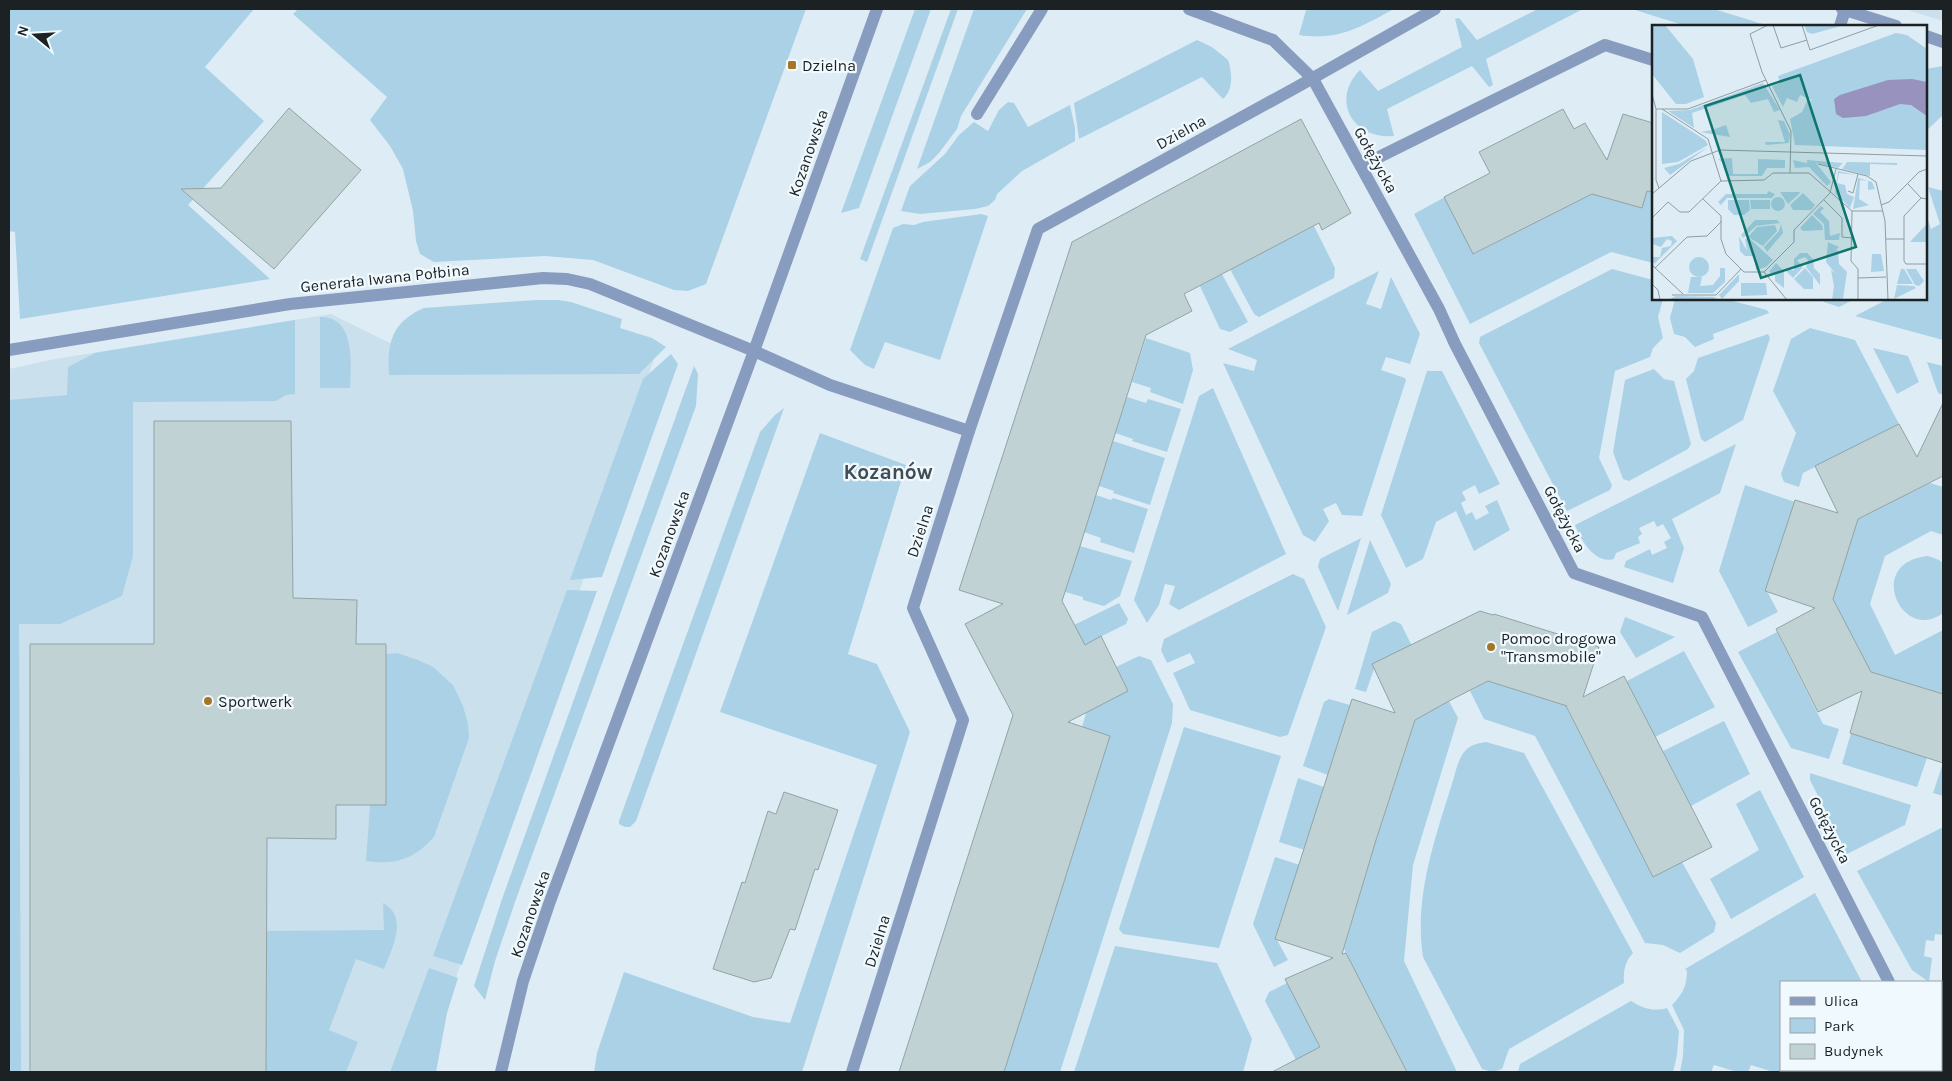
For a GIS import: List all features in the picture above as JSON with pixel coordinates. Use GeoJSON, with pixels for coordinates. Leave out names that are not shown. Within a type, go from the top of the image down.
{"type":"FeatureCollection","features":[{"type":"Feature","properties":{"kind":"street","name":"Kozanowska"},"geometry":{"type":"LineString","coordinates":[[501,1072],[523,981],[549,904],[754,350],[877,9]]}},
{"type":"Feature","properties":{"kind":"street"},"geometry":{"type":"LineString","coordinates":[[977,114],[1042,9]]}},
{"type":"Feature","properties":{"kind":"street","name":"Gołężycka"},"geometry":{"type":"LineString","coordinates":[[1189,9],[1273,40],[1313,79],[1439,309],[1455,344],[1574,573],[1702,617],[1888,981]]}},
{"type":"Feature","properties":{"kind":"street","name":"Dzielna"},"geometry":{"type":"LineString","coordinates":[[852,1072],[963,720],[913,608],[969,431],[1038,228],[1313,79],[1435,9]]}},
{"type":"Feature","properties":{"kind":"street"},"geometry":{"type":"LineString","coordinates":[[1840,25],[1844,9],[1893,25]]}},
{"type":"Feature","properties":{"kind":"street"},"geometry":{"type":"LineString","coordinates":[[1927,36],[1943,42]]}},
{"type":"Feature","properties":{"kind":"street"},"geometry":{"type":"LineString","coordinates":[[1361,166],[1605,45],[1652,60]]}},
{"type":"Feature","properties":{"kind":"street","name":"Generała Iwana Połbina"},"geometry":{"type":"LineString","coordinates":[[9,350],[290,304],[544,278],[568,279],[590,284],[754,350],[830,385],[969,431]]}},
{"type":"Feature","properties":{"kind":"shaded area"},"geometry":{"type":"Polygon","coordinates":[[[1905,9],[1943,9],[1943,21],[1911,11],[1905,9]]]}},
{"type":"Feature","properties":{"kind":"shaded area"},"geometry":{"type":"Polygon","coordinates":[[[331,314],[392,344],[658,346],[445,1012],[436,1072],[9,1072],[9,369],[55,359],[331,314]]]}},
{"type":"Feature","properties":{"kind":"green space"},"geometry":{"type":"Polygon","coordinates":[[[9,9],[254,9],[205,67],[264,121],[188,205],[270,279],[20,319],[15,232],[9,231],[9,9]]]}},
{"type":"Feature","properties":{"kind":"green space"},"geometry":{"type":"Polygon","coordinates":[[[298,9],[806,9],[706,284],[688,291],[674,290],[593,260],[545,256],[434,262],[420,254],[416,241],[413,211],[403,169],[390,146],[370,120],[387,97],[293,14],[298,9]]]}},
{"type":"Feature","properties":{"kind":"green space"},"geometry":{"type":"Polygon","coordinates":[[[915,9],[931,9],[859,208],[841,213],[915,9]]]}},
{"type":"Feature","properties":{"kind":"green space"},"geometry":{"type":"Polygon","coordinates":[[[951,9],[958,9],[867,262],[860,259],[951,9]]]}},
{"type":"Feature","properties":{"kind":"green space"},"geometry":{"type":"Polygon","coordinates":[[[974,9],[1027,9],[961,116],[957,129],[930,162],[917,169],[974,9]]]}},
{"type":"Feature","properties":{"kind":"green space"},"geometry":{"type":"Polygon","coordinates":[[[1302,9],[1394,9],[1349,31],[1326,36],[1313,36],[1299,35],[1306,10],[1302,9]]]}},
{"type":"Feature","properties":{"kind":"green space"},"geometry":{"type":"Polygon","coordinates":[[[1538,9],[1583,9],[1486,59],[1493,85],[1489,87],[1472,66],[1387,109],[1394,136],[1380,136],[1367,132],[1357,125],[1350,116],[1347,94],[1351,82],[1360,70],[1378,91],[1462,47],[1455,19],[1459,18],[1477,40],[1538,9]]]}},
{"type":"Feature","properties":{"kind":"green space"},"geometry":{"type":"Polygon","coordinates":[[[1632,9],[1714,9],[1766,25],[1683,25],[1632,9]]]}},
{"type":"Feature","properties":{"kind":"green space"},"geometry":{"type":"Polygon","coordinates":[[[1197,40],[1212,47],[1228,60],[1231,75],[1230,86],[1227,95],[1223,99],[1202,77],[1079,139],[1074,103],[1197,40]]]}},
{"type":"Feature","properties":{"kind":"green space"},"geometry":{"type":"Polygon","coordinates":[[[1943,66],[1943,115],[1927,130],[1927,69],[1943,66]]]}},
{"type":"Feature","properties":{"kind":"green space"},"geometry":{"type":"Polygon","coordinates":[[[1008,102],[1014,103],[1028,127],[1070,105],[1075,128],[1075,141],[1022,171],[997,194],[995,200],[988,206],[920,214],[901,211],[910,186],[945,154],[959,135],[974,122],[988,131],[999,110],[1008,102]]]}},
{"type":"Feature","properties":{"kind":"green space"},"geometry":{"type":"Polygon","coordinates":[[[1928,187],[1943,191],[1943,340],[1855,316],[1886,300],[1927,300],[1927,217],[1931,229],[1940,224],[1928,187]]]}},
{"type":"Feature","properties":{"kind":"green space"},"geometry":{"type":"Polygon","coordinates":[[[1600,189],[1652,192],[1652,263],[1611,252],[1470,324],[1414,214],[1445,197],[1474,254],[1600,189]]]}},
{"type":"Feature","properties":{"kind":"green space"},"geometry":{"type":"Polygon","coordinates":[[[981,214],[988,216],[940,360],[885,342],[874,369],[865,365],[850,350],[893,228],[903,224],[914,225],[923,222],[981,214]]]}},
{"type":"Feature","properties":{"kind":"green space"},"geometry":{"type":"Polygon","coordinates":[[[1314,226],[1335,268],[1334,278],[1259,317],[1254,314],[1230,269],[1314,226]]]}},
{"type":"Feature","properties":{"kind":"green space"},"geometry":{"type":"Polygon","coordinates":[[[1612,269],[1652,280],[1652,300],[1663,300],[1658,317],[1663,338],[1653,348],[1650,357],[1615,371],[1599,458],[1612,485],[1610,490],[1567,511],[1479,343],[1480,337],[1612,269]]]}},
{"type":"Feature","properties":{"kind":"green space"},"geometry":{"type":"Polygon","coordinates":[[[1379,271],[1366,304],[1381,309],[1391,277],[1420,334],[1410,364],[1386,357],[1381,370],[1406,380],[1362,516],[1342,515],[1336,503],[1323,509],[1329,521],[1315,542],[1303,535],[1223,363],[1254,371],[1257,360],[1228,349],[1379,271]]]}},
{"type":"Feature","properties":{"kind":"green space"},"geometry":{"type":"Polygon","coordinates":[[[1222,274],[1248,322],[1230,332],[1220,329],[1200,286],[1222,274]]]}},
{"type":"Feature","properties":{"kind":"green space"},"geometry":{"type":"Polygon","coordinates":[[[536,300],[571,302],[622,319],[620,328],[652,338],[666,347],[639,374],[389,375],[389,353],[394,334],[405,320],[424,308],[536,300]]]}},
{"type":"Feature","properties":{"kind":"green space"},"geometry":{"type":"Polygon","coordinates":[[[1675,300],[1729,300],[1767,310],[1769,313],[1713,334],[1714,339],[1695,347],[1685,337],[1674,334],[1670,318],[1675,300]]]}},
{"type":"Feature","properties":{"kind":"green space"},"geometry":{"type":"Polygon","coordinates":[[[1822,300],[1853,300],[1839,307],[1822,300]]]}},
{"type":"Feature","properties":{"kind":"green space"},"geometry":{"type":"Polygon","coordinates":[[[320,317],[332,319],[340,324],[346,333],[351,367],[350,388],[320,388],[320,317]]]}},
{"type":"Feature","properties":{"kind":"green space"},"geometry":{"type":"Polygon","coordinates":[[[295,320],[295,394],[286,395],[276,401],[133,402],[133,556],[122,596],[60,624],[19,624],[21,1072],[9,1072],[9,400],[67,395],[68,367],[95,353],[295,320]]]}},
{"type":"Feature","properties":{"kind":"green space"},"geometry":{"type":"Polygon","coordinates":[[[1810,328],[1855,340],[1899,424],[1803,473],[1799,487],[1784,482],[1781,474],[1796,433],[1773,391],[1791,339],[1810,328]]]}},
{"type":"Feature","properties":{"kind":"green space"},"geometry":{"type":"Polygon","coordinates":[[[1768,334],[1770,338],[1743,420],[1705,442],[1701,439],[1686,379],[1694,371],[1698,358],[1768,334]]]}},
{"type":"Feature","properties":{"kind":"green space"},"geometry":{"type":"Polygon","coordinates":[[[1146,338],[1190,353],[1193,370],[1183,404],[1150,392],[1151,388],[1132,382],[1146,338]]]}},
{"type":"Feature","properties":{"kind":"green space"},"geometry":{"type":"Polygon","coordinates":[[[1873,348],[1908,356],[1919,382],[1897,394],[1873,348]]]}},
{"type":"Feature","properties":{"kind":"green space"},"geometry":{"type":"Polygon","coordinates":[[[671,354],[678,364],[602,577],[570,580],[643,379],[671,354]]]}},
{"type":"Feature","properties":{"kind":"green space"},"geometry":{"type":"Polygon","coordinates":[[[1927,362],[1943,366],[1943,395],[1938,393],[1927,362]]]}},
{"type":"Feature","properties":{"kind":"green space"},"geometry":{"type":"Polygon","coordinates":[[[694,366],[698,374],[696,406],[515,902],[495,961],[485,1000],[474,986],[502,899],[694,366]]]}},
{"type":"Feature","properties":{"kind":"green space"},"geometry":{"type":"Polygon","coordinates":[[[1654,369],[1664,379],[1674,381],[1691,444],[1688,449],[1629,481],[1623,479],[1613,452],[1625,380],[1654,369]]]}},
{"type":"Feature","properties":{"kind":"green space"},"geometry":{"type":"Polygon","coordinates":[[[1427,371],[1442,371],[1500,484],[1479,494],[1475,485],[1462,492],[1466,500],[1461,503],[1466,515],[1472,512],[1476,520],[1489,513],[1485,506],[1497,500],[1510,530],[1474,551],[1456,511],[1436,522],[1423,559],[1406,568],[1381,515],[1427,371]]]}},
{"type":"Feature","properties":{"kind":"green space"},"geometry":{"type":"Polygon","coordinates":[[[1213,388],[1286,554],[1179,610],[1169,604],[1175,586],[1165,584],[1159,605],[1147,623],[1134,600],[1199,396],[1213,388]]]}},
{"type":"Feature","properties":{"kind":"green space"},"geometry":{"type":"Polygon","coordinates":[[[1127,397],[1146,403],[1148,399],[1181,409],[1167,452],[1132,441],[1133,439],[1115,433],[1127,397]]]}},
{"type":"Feature","properties":{"kind":"green space"},"geometry":{"type":"Polygon","coordinates":[[[784,408],[636,821],[630,827],[625,827],[619,824],[619,821],[760,432],[784,408]]]}},
{"type":"Feature","properties":{"kind":"green space"},"geometry":{"type":"Polygon","coordinates":[[[820,433],[906,465],[848,654],[877,664],[910,732],[802,1072],[594,1072],[597,1053],[624,972],[753,1017],[790,1023],[877,765],[720,712],[820,433]]]}},
{"type":"Feature","properties":{"kind":"green space"},"geometry":{"type":"Polygon","coordinates":[[[1113,441],[1165,458],[1150,505],[1113,493],[1114,491],[1099,486],[1113,441]]]}},
{"type":"Feature","properties":{"kind":"green space"},"geometry":{"type":"Polygon","coordinates":[[[1736,444],[1720,493],[1672,519],[1684,548],[1673,583],[1624,567],[1626,561],[1650,549],[1652,555],[1667,548],[1664,542],[1671,538],[1663,524],[1657,527],[1654,521],[1639,528],[1642,534],[1638,537],[1640,543],[1616,553],[1614,559],[1600,558],[1589,550],[1575,525],[1736,444]]]}},
{"type":"Feature","properties":{"kind":"green space"},"geometry":{"type":"Polygon","coordinates":[[[1930,483],[1943,487],[1943,535],[1931,531],[1885,556],[1870,604],[1895,655],[1943,630],[1943,694],[1871,672],[1833,599],[1858,519],[1930,483]]]}},
{"type":"Feature","properties":{"kind":"green space"},"geometry":{"type":"Polygon","coordinates":[[[1745,485],[1795,502],[1765,591],[1778,612],[1748,627],[1719,571],[1745,485]]]}},
{"type":"Feature","properties":{"kind":"green space"},"geometry":{"type":"Polygon","coordinates":[[[1096,495],[1111,500],[1113,498],[1148,509],[1134,553],[1100,542],[1101,538],[1084,532],[1096,495]]]}},
{"type":"Feature","properties":{"kind":"green space"},"geometry":{"type":"Polygon","coordinates":[[[1361,538],[1338,611],[1318,567],[1320,559],[1361,538]]]}},
{"type":"Feature","properties":{"kind":"green space"},"geometry":{"type":"Polygon","coordinates":[[[1370,540],[1391,584],[1388,593],[1347,615],[1370,540]]]}},
{"type":"Feature","properties":{"kind":"green space"},"geometry":{"type":"Polygon","coordinates":[[[1080,546],[1132,561],[1120,596],[1104,606],[1065,592],[1080,546]]]}},
{"type":"Feature","properties":{"kind":"green space"},"geometry":{"type":"Polygon","coordinates":[[[1928,556],[1943,563],[1943,613],[1928,620],[1914,618],[1903,610],[1896,598],[1894,585],[1898,572],[1909,561],[1928,556]]]}},
{"type":"Feature","properties":{"kind":"green space"},"geometry":{"type":"Polygon","coordinates":[[[1293,574],[1304,579],[1326,627],[1288,735],[1280,737],[1190,710],[1173,673],[1195,663],[1190,653],[1167,663],[1161,650],[1164,639],[1293,574]]]}},
{"type":"Feature","properties":{"kind":"green space"},"geometry":{"type":"Polygon","coordinates":[[[567,590],[597,591],[462,965],[433,956],[567,590]]]}},
{"type":"Feature","properties":{"kind":"green space"},"geometry":{"type":"Polygon","coordinates":[[[1119,603],[1128,619],[1126,624],[1084,645],[1074,625],[1119,603]]]}},
{"type":"Feature","properties":{"kind":"green space"},"geometry":{"type":"Polygon","coordinates":[[[1625,617],[1675,637],[1636,658],[1620,632],[1625,617]]]}},
{"type":"Feature","properties":{"kind":"green space"},"geometry":{"type":"Polygon","coordinates":[[[1394,621],[1401,624],[1412,646],[1373,666],[1374,669],[1366,692],[1355,689],[1372,632],[1394,621]]]}},
{"type":"Feature","properties":{"kind":"green space"},"geometry":{"type":"Polygon","coordinates":[[[1777,632],[1823,724],[1839,729],[1829,759],[1791,748],[1738,652],[1777,632]]]}},
{"type":"Feature","properties":{"kind":"green space"},"geometry":{"type":"Polygon","coordinates":[[[1684,651],[1715,707],[1655,737],[1627,681],[1684,651]]]}},
{"type":"Feature","properties":{"kind":"green space"},"geometry":{"type":"Polygon","coordinates":[[[397,653],[433,667],[453,685],[463,706],[468,724],[469,738],[434,837],[419,851],[403,859],[386,862],[366,861],[370,805],[386,805],[386,654],[397,653]]]}},
{"type":"Feature","properties":{"kind":"green space"},"geometry":{"type":"Polygon","coordinates":[[[1139,656],[1151,660],[1173,704],[1172,723],[1060,1072],[1004,1072],[1110,736],[1082,727],[1086,713],[1125,685],[1116,667],[1139,656]]]}},
{"type":"Feature","properties":{"kind":"green space"},"geometry":{"type":"Polygon","coordinates":[[[1488,681],[1565,705],[1653,877],[1682,862],[1716,923],[1714,932],[1680,953],[1663,945],[1645,943],[1535,736],[1484,719],[1470,691],[1488,681]]]}},
{"type":"Feature","properties":{"kind":"green space"},"geometry":{"type":"Polygon","coordinates":[[[1329,699],[1350,705],[1328,775],[1303,766],[1324,702],[1329,699]]]}},
{"type":"Feature","properties":{"kind":"green space"},"geometry":{"type":"Polygon","coordinates":[[[1449,701],[1458,718],[1413,865],[1404,961],[1457,1072],[1407,1072],[1344,949],[1376,840],[1415,720],[1449,701]]]}},
{"type":"Feature","properties":{"kind":"green space"},"geometry":{"type":"Polygon","coordinates":[[[1724,721],[1750,774],[1691,806],[1663,751],[1724,721]]]}},
{"type":"Feature","properties":{"kind":"green space"},"geometry":{"type":"Polygon","coordinates":[[[1184,727],[1281,756],[1219,948],[1123,934],[1119,929],[1184,727]]]}},
{"type":"Feature","properties":{"kind":"green space"},"geometry":{"type":"Polygon","coordinates":[[[1851,733],[1927,758],[1917,787],[1842,764],[1851,733]]]}},
{"type":"Feature","properties":{"kind":"green space"},"geometry":{"type":"Polygon","coordinates":[[[1486,742],[1524,753],[1633,953],[1625,967],[1624,983],[1509,1049],[1502,1069],[1493,1072],[1482,1069],[1423,957],[1421,935],[1423,892],[1427,871],[1458,763],[1467,749],[1486,742]]]}},
{"type":"Feature","properties":{"kind":"green space"},"geometry":{"type":"Polygon","coordinates":[[[1943,763],[1943,796],[1933,793],[1943,763]]]}},
{"type":"Feature","properties":{"kind":"green space"},"geometry":{"type":"Polygon","coordinates":[[[1810,773],[1911,805],[1905,825],[1847,854],[1810,780],[1810,773]]]}},
{"type":"Feature","properties":{"kind":"green space"},"geometry":{"type":"Polygon","coordinates":[[[1298,778],[1324,787],[1305,850],[1279,842],[1298,778]]]}},
{"type":"Feature","properties":{"kind":"green space"},"geometry":{"type":"Polygon","coordinates":[[[1760,790],[1804,877],[1731,919],[1710,879],[1759,850],[1736,804],[1760,790]]]}},
{"type":"Feature","properties":{"kind":"green space"},"geometry":{"type":"Polygon","coordinates":[[[1943,827],[1943,935],[1935,934],[1934,941],[1926,940],[1924,956],[1932,958],[1929,981],[1912,970],[1857,871],[1943,827]]]}},
{"type":"Feature","properties":{"kind":"green space"},"geometry":{"type":"Polygon","coordinates":[[[1275,857],[1300,865],[1275,939],[1288,960],[1274,967],[1253,924],[1275,857]]]}},
{"type":"Feature","properties":{"kind":"green space"},"geometry":{"type":"Polygon","coordinates":[[[1815,893],[1861,981],[1780,981],[1780,1071],[1865,1072],[1773,1072],[1751,1065],[1748,1072],[1737,1072],[1714,1065],[1711,1072],[1680,1072],[1684,1030],[1672,1005],[1679,998],[1685,986],[1687,971],[1685,969],[1815,893]]]}},
{"type":"Feature","properties":{"kind":"green space"},"geometry":{"type":"Polygon","coordinates":[[[383,903],[391,909],[397,924],[394,943],[384,969],[356,959],[329,1030],[358,1042],[346,1072],[266,1072],[267,931],[384,930],[383,903]]]}},
{"type":"Feature","properties":{"kind":"green space"},"geometry":{"type":"Polygon","coordinates":[[[1115,946],[1217,963],[1252,1039],[1243,1072],[1074,1072],[1115,946]]]}},
{"type":"Feature","properties":{"kind":"green space"},"geometry":{"type":"Polygon","coordinates":[[[429,968],[458,978],[447,1013],[436,1072],[390,1072],[429,968]]]}},
{"type":"Feature","properties":{"kind":"green space"},"geometry":{"type":"Polygon","coordinates":[[[1287,983],[1320,1047],[1296,1060],[1265,1001],[1269,992],[1287,983]]]}},
{"type":"Feature","properties":{"kind":"green space"},"geometry":{"type":"Polygon","coordinates":[[[1631,1001],[1648,1009],[1667,1008],[1679,1031],[1673,1072],[1518,1072],[1520,1064],[1631,1001]]]}},
{"type":"Feature","properties":{"kind":"green space"},"geometry":{"type":"Polygon","coordinates":[[[1942,1040],[1943,1072],[1914,1072],[1942,1071],[1942,1040]]]}},
{"type":"Feature","properties":{"kind":"building"},"geometry":{"type":"Polygon","coordinates":[[[289,108],[361,170],[274,269],[181,189],[221,188],[289,108]]]}},
{"type":"Feature","properties":{"kind":"building"},"geometry":{"type":"Polygon","coordinates":[[[1563,109],[1574,129],[1585,123],[1607,160],[1623,114],[1652,123],[1652,192],[1647,191],[1642,208],[1592,194],[1473,254],[1444,197],[1490,173],[1479,152],[1563,109]]]}},
{"type":"Feature","properties":{"kind":"building"},"geometry":{"type":"Polygon","coordinates":[[[1301,119],[1351,213],[1322,230],[1319,223],[1184,294],[1192,311],[1146,335],[1062,601],[1085,645],[1101,636],[1128,691],[1068,722],[1110,736],[1004,1072],[899,1072],[1013,715],[965,624],[1003,604],[959,590],[1072,242],[1301,119]]]}},
{"type":"Feature","properties":{"kind":"building"},"geometry":{"type":"Polygon","coordinates":[[[1943,403],[1943,476],[1858,519],[1833,599],[1871,672],[1943,694],[1943,763],[1850,733],[1862,691],[1818,712],[1776,629],[1815,608],[1765,591],[1795,500],[1838,513],[1815,466],[1899,424],[1917,457],[1943,403]]]}},
{"type":"Feature","properties":{"kind":"building","name":"Sportwerk"},"geometry":{"type":"Polygon","coordinates":[[[154,421],[291,421],[293,598],[357,600],[356,644],[386,644],[386,805],[336,805],[336,839],[267,838],[266,1072],[30,1072],[30,644],[154,644],[154,421]]]}},
{"type":"Feature","properties":{"kind":"building"},"geometry":{"type":"Polygon","coordinates":[[[1480,611],[1599,647],[1583,697],[1624,676],[1712,847],[1653,877],[1567,706],[1488,681],[1415,720],[1342,954],[1346,953],[1407,1072],[1272,1072],[1320,1047],[1285,979],[1333,958],[1275,939],[1352,699],[1395,713],[1372,664],[1480,611]]]}},
{"type":"Feature","properties":{"kind":"building"},"geometry":{"type":"Polygon","coordinates":[[[784,792],[838,810],[818,870],[815,869],[795,930],[790,929],[771,978],[754,982],[713,969],[742,882],[745,883],[768,811],[776,814],[784,792]]]}},
{"type":"Feature","properties":{"kind":"place","name":"Dzielna"},"geometry":{"type":"Point","coordinates":[792,65]}},
{"type":"Feature","properties":{"kind":"place","name":"Pomoc drogowa \"Transmobile\""},"geometry":{"type":"Point","coordinates":[1491,647]}},
{"type":"Feature","properties":{"kind":"place","name":"Sportwerk"},"geometry":{"type":"Point","coordinates":[208,701]}},
{"type":"Feature","properties":{"kind":"district","name":"Kozanów"},"geometry":{"type":"Point","coordinates":[888,472]}}]}
